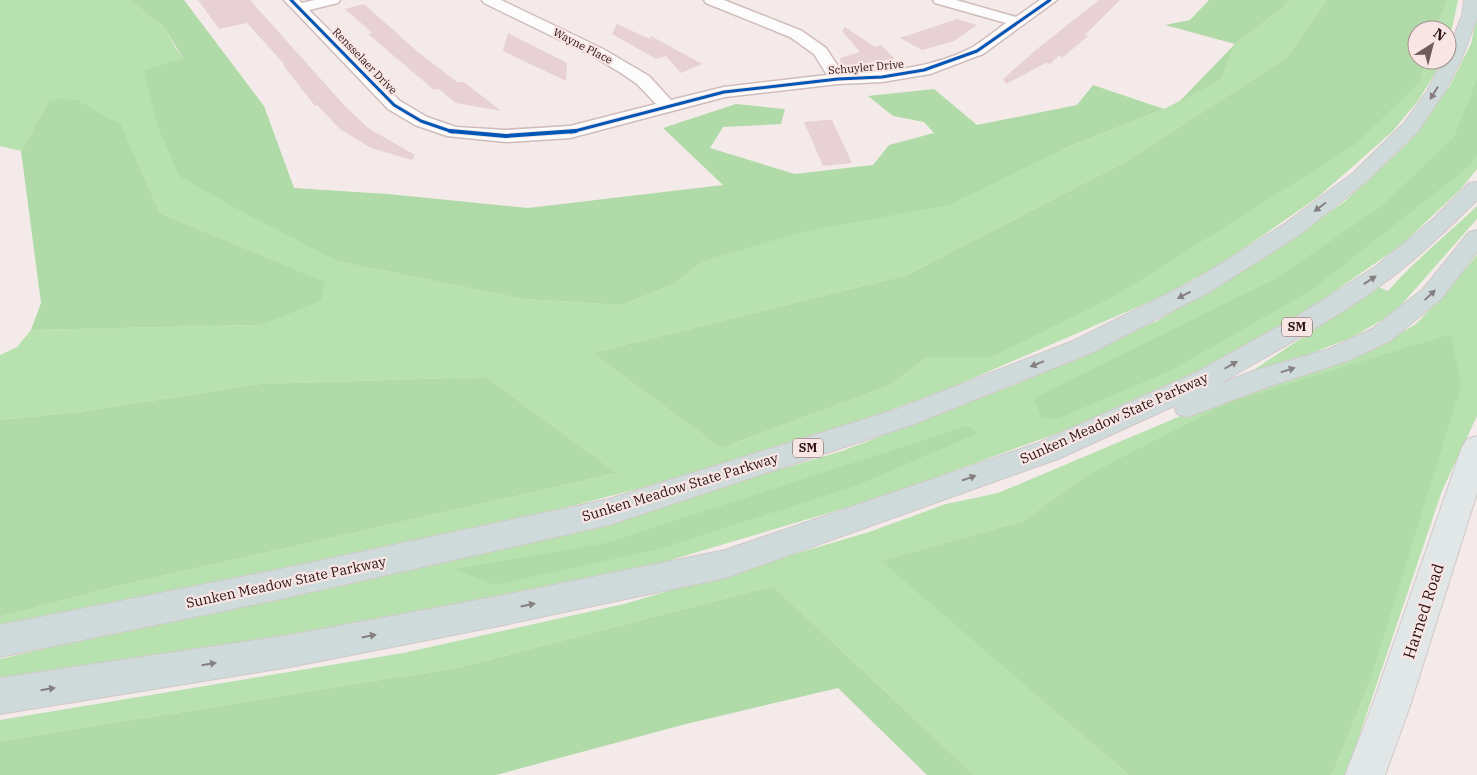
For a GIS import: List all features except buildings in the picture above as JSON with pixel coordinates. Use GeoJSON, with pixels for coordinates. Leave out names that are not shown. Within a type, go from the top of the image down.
{"type":"FeatureCollection","features":[{"type":"Feature","properties":{"kind":"highway","name":"Sunken Meadow State Parkway"},"geometry":{"type":"LineString","coordinates":[[0,641],[276,585],[609,512],[904,417],[1082,347],[1202,286],[1291,230],[1360,177],[1411,127],[1436,91],[1453,58],[1470,16],[1472,0]]}},
{"type":"Feature","properties":{"kind":"highway","name":"Sunken Meadow State Parkway"},"geometry":{"type":"LineString","coordinates":[[0,696],[290,651],[499,611],[725,564],[1048,450],[1205,380],[1303,324],[1384,272],[1440,224],[1477,188]]}},
{"type":"Feature","properties":{"kind":"highway"},"geometry":{"type":"LineString","coordinates":[[1092,430],[1141,426],[1221,393],[1361,346],[1381,335],[1432,294],[1477,237]]}},
{"type":"Feature","properties":{"kind":"main road","name":"Harned Road"},"geometry":{"type":"LineString","coordinates":[[1366,775],[1391,706],[1477,447]]}},
{"type":"Feature","properties":{"kind":"street"},"geometry":{"type":"LineString","coordinates":[[295,4],[333,0]]}},
{"type":"Feature","properties":{"kind":"street","name":"Wayne Place"},"geometry":{"type":"LineString","coordinates":[[488,0],[597,52],[627,69],[643,80],[667,106]]}},
{"type":"Feature","properties":{"kind":"street"},"geometry":{"type":"LineString","coordinates":[[711,0],[796,34],[820,51],[838,79]]}},
{"type":"Feature","properties":{"kind":"street"},"geometry":{"type":"LineString","coordinates":[[940,0],[1018,22]]}},
{"type":"Feature","properties":{"kind":"street","name":"Schuyler Drive"},"geometry":{"type":"LineString","coordinates":[[667,106],[724,92],[838,79],[882,77],[924,70],[977,51],[1050,0]]}},
{"type":"Feature","properties":{"kind":"street","name":"Rensselaer Drive"},"geometry":{"type":"LineString","coordinates":[[295,4],[394,105],[421,121],[454,132],[506,136],[570,132],[667,106]]}},
{"type":"Feature","properties":{"kind":"green space"},"geometry":{"type":"Polygon","coordinates":[[[0,0],[129,0],[164,27],[177,50],[340,262],[524,299],[622,305],[674,284],[702,262],[1063,149],[1164,109],[1221,80],[1235,44],[1283,8],[1289,0],[1327,0],[1286,58],[1127,161],[907,275],[592,353],[721,448],[888,386],[928,357],[991,357],[1421,81],[1424,70],[1437,70],[1418,101],[1392,132],[1318,197],[1217,266],[1163,296],[953,387],[836,430],[687,476],[572,506],[421,541],[0,632],[0,617],[109,588],[617,473],[486,377],[260,384],[79,412],[0,420],[0,355],[17,347],[31,330],[261,325],[324,282],[160,213],[121,126],[48,102],[21,151],[0,146],[0,0]]]}},
{"type":"Feature","properties":{"kind":"green space"},"geometry":{"type":"Polygon","coordinates":[[[129,0],[184,0],[264,106],[294,188],[388,194],[528,208],[723,185],[663,128],[736,104],[785,109],[781,124],[723,127],[710,148],[795,174],[873,165],[889,145],[934,133],[924,122],[893,116],[868,96],[934,89],[977,125],[1077,105],[1093,85],[1164,109],[1063,149],[949,205],[801,232],[702,262],[674,284],[622,305],[524,299],[340,262],[248,215],[179,176],[157,125],[144,71],[183,58],[164,27],[129,0]]]}},
{"type":"Feature","properties":{"kind":"green space"},"geometry":{"type":"Polygon","coordinates":[[[1209,0],[1289,0],[1283,8],[1235,44],[1165,25],[1190,20],[1209,0]]]}},
{"type":"Feature","properties":{"kind":"green space"},"geometry":{"type":"Polygon","coordinates":[[[1327,0],[1447,0],[1440,20],[1407,20],[1407,70],[1424,70],[1421,81],[1356,144],[1115,296],[991,357],[928,357],[888,386],[721,448],[592,353],[907,275],[1127,161],[1286,58],[1327,0]]]}},
{"type":"Feature","properties":{"kind":"green space"},"geometry":{"type":"Polygon","coordinates":[[[1447,0],[1458,0],[1454,20],[1440,20],[1447,0]]]}},
{"type":"Feature","properties":{"kind":"green space"},"geometry":{"type":"Polygon","coordinates":[[[1477,15],[1477,169],[1460,190],[1399,247],[1303,313],[1182,380],[1061,432],[879,498],[647,567],[388,622],[0,689],[0,659],[633,513],[842,451],[1017,384],[1157,321],[1262,259],[1344,202],[1408,143],[1449,87],[1471,44],[1477,15]]]}},
{"type":"Feature","properties":{"kind":"green space"},"geometry":{"type":"Polygon","coordinates":[[[1235,44],[1221,80],[1179,102],[1235,44]]]}},
{"type":"Feature","properties":{"kind":"green space"},"geometry":{"type":"Polygon","coordinates":[[[1477,80],[1477,155],[1467,168],[1310,291],[1170,371],[1059,418],[1041,418],[1034,398],[1273,280],[1382,206],[1454,137],[1477,80]]]}},
{"type":"Feature","properties":{"kind":"green space"},"geometry":{"type":"Polygon","coordinates":[[[57,99],[77,100],[121,125],[160,213],[325,282],[321,301],[261,325],[31,330],[41,303],[21,151],[48,102],[57,99]]]}},
{"type":"Feature","properties":{"kind":"green space"},"geometry":{"type":"Polygon","coordinates":[[[1477,206],[1477,219],[1395,312],[1353,337],[1297,359],[1252,371],[1379,287],[1388,291],[1420,258],[1477,206]]]}},
{"type":"Feature","properties":{"kind":"green space"},"geometry":{"type":"Polygon","coordinates":[[[1477,255],[1477,416],[1442,491],[1346,775],[1332,775],[1369,684],[1084,477],[1023,521],[882,561],[1129,775],[974,775],[773,586],[461,667],[0,741],[0,720],[403,653],[624,604],[869,532],[946,504],[998,493],[1228,396],[1372,350],[1416,324],[1477,255]]]}},
{"type":"Feature","properties":{"kind":"green space"},"geometry":{"type":"Polygon","coordinates":[[[1451,334],[1461,386],[1369,684],[1332,775],[1129,775],[881,561],[1023,521],[1084,477],[1227,403],[1451,334]]]}},
{"type":"Feature","properties":{"kind":"green space"},"geometry":{"type":"Polygon","coordinates":[[[486,377],[617,473],[109,588],[0,617],[0,420],[79,412],[260,384],[486,377]]]}},
{"type":"Feature","properties":{"kind":"green space"},"geometry":{"type":"Polygon","coordinates":[[[967,426],[978,433],[858,485],[659,549],[494,585],[455,569],[606,543],[967,426]]]}},
{"type":"Feature","properties":{"kind":"green space"},"geometry":{"type":"Polygon","coordinates":[[[773,586],[974,775],[927,775],[838,688],[686,724],[496,775],[0,775],[0,741],[461,667],[773,586]]]}},
{"type":"Feature","properties":{"kind":"cycle path"},"geometry":{"type":"LineString","coordinates":[[291,0],[394,105],[421,121],[454,132],[506,136],[570,132],[724,92],[838,79],[882,77],[924,70],[977,51],[1050,0]]}}]}
